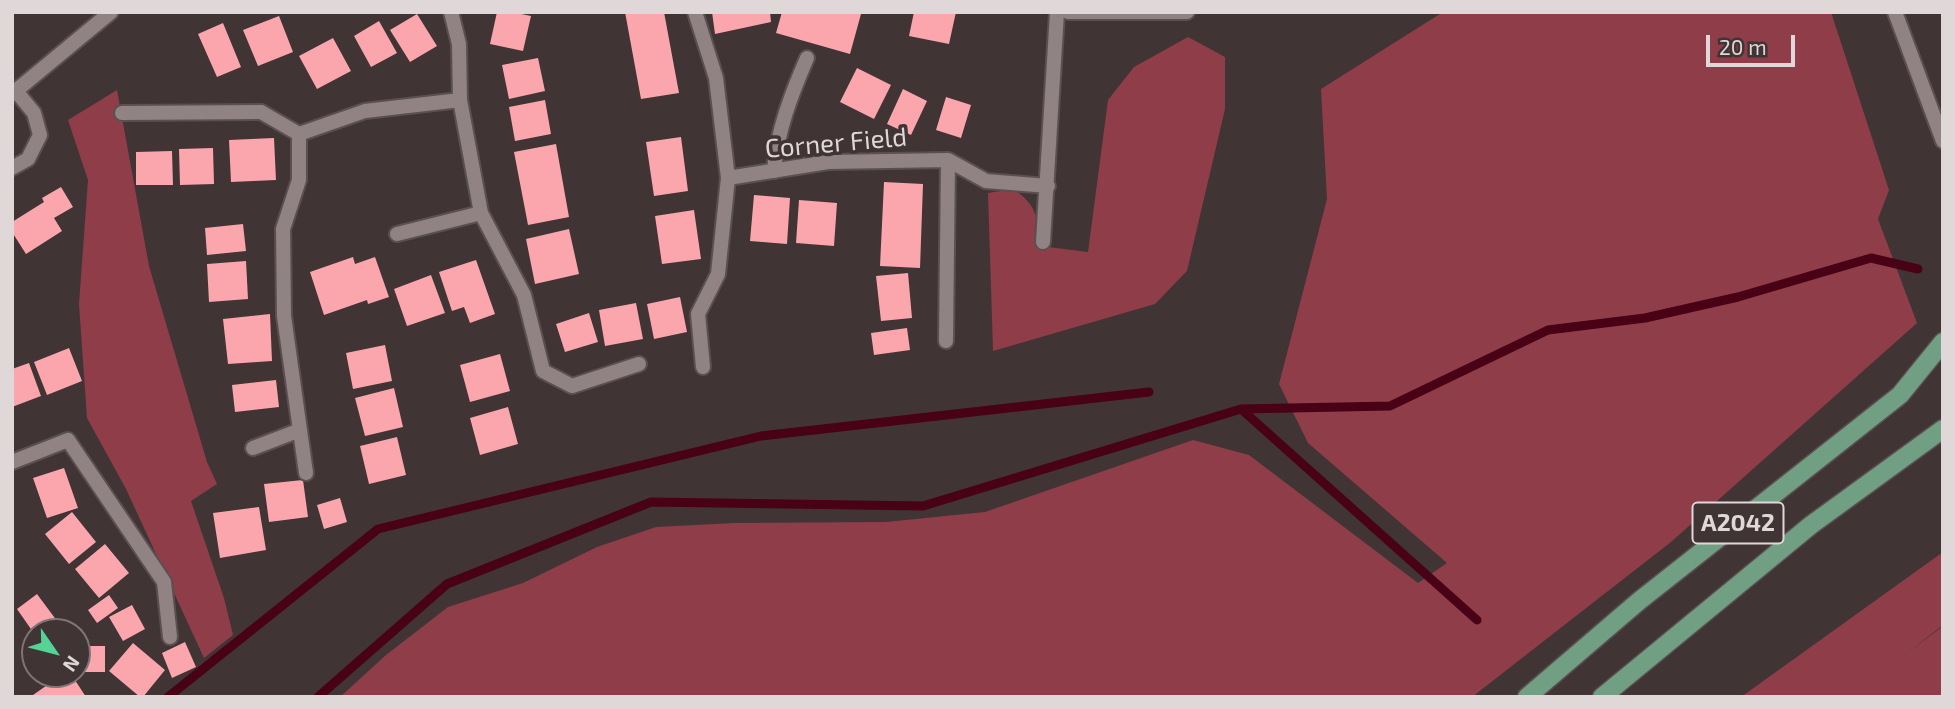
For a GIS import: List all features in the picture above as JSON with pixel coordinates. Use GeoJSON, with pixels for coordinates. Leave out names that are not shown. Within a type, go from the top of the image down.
{"type":"FeatureCollection","features":[{"type":"Feature","properties":{"kind":"main road","name":"A2042"},"geometry":{"type":"LineString","coordinates":[[1527,697],[1639,601],[1900,395],[1943,342]]}},
{"type":"Feature","properties":{"kind":"main road","name":"A2042"},"geometry":{"type":"LineString","coordinates":[[1602,697],[1811,525],[1943,429]]}},
{"type":"Feature","properties":{"kind":"street"},"geometry":{"type":"LineString","coordinates":[[12,168],[28,159],[40,135],[34,113],[14,92],[111,12]]}},
{"type":"Feature","properties":{"kind":"street"},"geometry":{"type":"LineString","coordinates":[[450,12],[459,44],[460,100],[481,213],[524,295],[543,371],[572,386],[639,364]]}},
{"type":"Feature","properties":{"kind":"street"},"geometry":{"type":"LineString","coordinates":[[695,12],[716,78],[728,178],[718,274],[698,314],[703,367]]}},
{"type":"Feature","properties":{"kind":"street"},"geometry":{"type":"LineString","coordinates":[[1043,242],[1057,12]]}},
{"type":"Feature","properties":{"kind":"street"},"geometry":{"type":"LineString","coordinates":[[1068,12],[1187,12]]}},
{"type":"Feature","properties":{"kind":"street"},"geometry":{"type":"LineString","coordinates":[[1895,12],[1943,141]]}},
{"type":"Feature","properties":{"kind":"street"},"geometry":{"type":"LineString","coordinates":[[774,171],[776,145],[791,95],[807,58]]}},
{"type":"Feature","properties":{"kind":"street"},"geometry":{"type":"LineString","coordinates":[[121,113],[261,113],[299,134],[365,111],[460,100]]}},
{"type":"Feature","properties":{"kind":"street"},"geometry":{"type":"LineString","coordinates":[[299,134],[299,180],[283,229],[284,316],[306,473]]}},
{"type":"Feature","properties":{"kind":"street"},"geometry":{"type":"LineString","coordinates":[[946,341],[948,160]]}},
{"type":"Feature","properties":{"kind":"street","name":"Corner Field"},"geometry":{"type":"LineString","coordinates":[[728,178],[828,162],[948,160],[986,181],[1048,186]]}},
{"type":"Feature","properties":{"kind":"street"},"geometry":{"type":"LineString","coordinates":[[397,234],[481,213]]}},
{"type":"Feature","properties":{"kind":"street"},"geometry":{"type":"LineString","coordinates":[[253,448],[300,430]]}},
{"type":"Feature","properties":{"kind":"street"},"geometry":{"type":"LineString","coordinates":[[12,462],[68,440],[164,582],[170,637]]}},
{"type":"Feature","properties":{"kind":"shaded area"},"geometry":{"type":"Polygon","coordinates":[[[1443,12],[1831,12],[1889,190],[1878,219],[1917,323],[1671,542],[1472,697],[340,697],[386,655],[448,607],[523,583],[597,547],[656,527],[734,523],[886,522],[985,512],[1193,440],[1249,455],[1418,583],[1447,563],[1308,443],[1279,384],[1327,199],[1321,89],[1443,12]]]}},
{"type":"Feature","properties":{"kind":"shaded area"},"geometry":{"type":"Polygon","coordinates":[[[1188,37],[1225,57],[1225,109],[1187,271],[1155,304],[993,351],[988,193],[1013,189],[1027,200],[1037,220],[1040,246],[1088,252],[1108,100],[1134,67],[1188,37]]]}},
{"type":"Feature","properties":{"kind":"shaded area"},"geometry":{"type":"Polygon","coordinates":[[[117,90],[149,266],[207,462],[217,484],[191,501],[224,598],[233,635],[204,658],[126,489],[87,418],[79,304],[88,180],[68,120],[117,90]]]}},
{"type":"Feature","properties":{"kind":"shaded area"},"geometry":{"type":"Polygon","coordinates":[[[1943,552],[1943,625],[1907,653],[1943,626],[1943,697],[1741,697],[1943,552]]]}},
{"type":"Feature","properties":{"kind":"building"},"geometry":{"type":"Polygon","coordinates":[[[497,12],[531,16],[523,51],[490,44],[497,12]]]}},
{"type":"Feature","properties":{"kind":"building"},"geometry":{"type":"Polygon","coordinates":[[[625,12],[664,12],[679,93],[641,99],[625,12]]]}},
{"type":"Feature","properties":{"kind":"building"},"geometry":{"type":"Polygon","coordinates":[[[712,12],[770,12],[771,22],[715,34],[712,12]]]}},
{"type":"Feature","properties":{"kind":"building"},"geometry":{"type":"Polygon","coordinates":[[[782,12],[861,14],[850,54],[776,33],[782,12]]]}},
{"type":"Feature","properties":{"kind":"building"},"geometry":{"type":"Polygon","coordinates":[[[914,12],[956,12],[949,44],[909,36],[914,12]]]}},
{"type":"Feature","properties":{"kind":"building"},"geometry":{"type":"Polygon","coordinates":[[[417,14],[437,46],[410,62],[390,30],[417,14]]]}},
{"type":"Feature","properties":{"kind":"building"},"geometry":{"type":"Polygon","coordinates":[[[279,16],[293,52],[258,66],[243,30],[279,16]]]}},
{"type":"Feature","properties":{"kind":"building"},"geometry":{"type":"Polygon","coordinates":[[[379,21],[397,53],[371,67],[354,36],[379,21]]]}},
{"type":"Feature","properties":{"kind":"building"},"geometry":{"type":"Polygon","coordinates":[[[223,23],[241,67],[217,77],[198,34],[223,23]]]}},
{"type":"Feature","properties":{"kind":"building"},"geometry":{"type":"Polygon","coordinates":[[[333,38],[351,71],[317,89],[299,56],[333,38]]]}},
{"type":"Feature","properties":{"kind":"building"},"geometry":{"type":"Polygon","coordinates":[[[538,58],[545,91],[509,99],[502,65],[538,58]]]}},
{"type":"Feature","properties":{"kind":"building"},"geometry":{"type":"Polygon","coordinates":[[[857,68],[891,85],[874,119],[840,102],[857,68]]]}},
{"type":"Feature","properties":{"kind":"building"},"geometry":{"type":"Polygon","coordinates":[[[903,89],[927,101],[911,135],[887,124],[903,89]]]}},
{"type":"Feature","properties":{"kind":"building"},"geometry":{"type":"Polygon","coordinates":[[[946,97],[971,105],[961,138],[936,130],[946,97]]]}},
{"type":"Feature","properties":{"kind":"building"},"geometry":{"type":"Polygon","coordinates":[[[545,100],[551,134],[515,141],[509,107],[545,100]]]}},
{"type":"Feature","properties":{"kind":"building"},"geometry":{"type":"Polygon","coordinates":[[[681,137],[688,191],[654,196],[646,142],[681,137]]]}},
{"type":"Feature","properties":{"kind":"building"},"geometry":{"type":"Polygon","coordinates":[[[274,138],[276,180],[231,182],[229,140],[274,138]]]}},
{"type":"Feature","properties":{"kind":"building"},"geometry":{"type":"Polygon","coordinates":[[[556,144],[569,217],[528,225],[514,152],[556,144]]]}},
{"type":"Feature","properties":{"kind":"building"},"geometry":{"type":"Polygon","coordinates":[[[213,148],[214,184],[180,185],[179,149],[213,148]]]}},
{"type":"Feature","properties":{"kind":"building"},"geometry":{"type":"Polygon","coordinates":[[[172,151],[173,185],[136,185],[136,152],[172,151]]]}},
{"type":"Feature","properties":{"kind":"building"},"geometry":{"type":"Polygon","coordinates":[[[884,182],[923,184],[920,268],[880,266],[884,182]]]}},
{"type":"Feature","properties":{"kind":"building"},"geometry":{"type":"Polygon","coordinates":[[[61,187],[73,207],[54,218],[62,231],[26,254],[12,232],[12,222],[44,202],[42,198],[61,187]]]}},
{"type":"Feature","properties":{"kind":"building"},"geometry":{"type":"Polygon","coordinates":[[[754,195],[790,198],[787,244],[750,241],[754,195]]]}},
{"type":"Feature","properties":{"kind":"building"},"geometry":{"type":"Polygon","coordinates":[[[799,200],[837,203],[834,246],[796,243],[799,200]]]}},
{"type":"Feature","properties":{"kind":"building"},"geometry":{"type":"Polygon","coordinates":[[[694,210],[701,259],[662,264],[655,216],[694,210]]]}},
{"type":"Feature","properties":{"kind":"building"},"geometry":{"type":"Polygon","coordinates":[[[243,224],[246,251],[207,255],[205,228],[243,224]]]}},
{"type":"Feature","properties":{"kind":"building"},"geometry":{"type":"Polygon","coordinates":[[[569,229],[579,274],[535,284],[526,239],[569,229]]]}},
{"type":"Feature","properties":{"kind":"building"},"geometry":{"type":"Polygon","coordinates":[[[353,257],[355,264],[375,257],[389,297],[368,304],[367,300],[324,315],[310,272],[353,257]]]}},
{"type":"Feature","properties":{"kind":"building"},"geometry":{"type":"Polygon","coordinates":[[[476,260],[495,314],[470,323],[464,307],[452,311],[439,272],[476,260]]]}},
{"type":"Feature","properties":{"kind":"building"},"geometry":{"type":"Polygon","coordinates":[[[246,261],[248,299],[209,302],[207,264],[246,261]]]}},
{"type":"Feature","properties":{"kind":"building"},"geometry":{"type":"Polygon","coordinates":[[[908,273],[912,318],[881,321],[876,276],[908,273]]]}},
{"type":"Feature","properties":{"kind":"building"},"geometry":{"type":"Polygon","coordinates":[[[431,275],[445,313],[407,326],[394,289],[431,275]]]}},
{"type":"Feature","properties":{"kind":"building"},"geometry":{"type":"Polygon","coordinates":[[[680,297],[687,332],[654,339],[647,304],[680,297]]]}},
{"type":"Feature","properties":{"kind":"building"},"geometry":{"type":"Polygon","coordinates":[[[636,303],[643,339],[605,346],[599,310],[636,303]]]}},
{"type":"Feature","properties":{"kind":"building"},"geometry":{"type":"Polygon","coordinates":[[[589,313],[598,342],[565,352],[556,324],[589,313]]]}},
{"type":"Feature","properties":{"kind":"building"},"geometry":{"type":"Polygon","coordinates":[[[270,314],[272,361],[228,364],[223,319],[270,314]]]}},
{"type":"Feature","properties":{"kind":"building"},"geometry":{"type":"Polygon","coordinates":[[[907,328],[910,350],[874,355],[871,333],[907,328]]]}},
{"type":"Feature","properties":{"kind":"building"},"geometry":{"type":"Polygon","coordinates":[[[385,345],[392,381],[353,389],[346,353],[385,345]]]}},
{"type":"Feature","properties":{"kind":"building"},"geometry":{"type":"Polygon","coordinates":[[[69,348],[82,381],[47,395],[34,362],[69,348]]]}},
{"type":"Feature","properties":{"kind":"building"},"geometry":{"type":"Polygon","coordinates":[[[500,354],[510,391],[470,402],[460,365],[500,354]]]}},
{"type":"Feature","properties":{"kind":"building"},"geometry":{"type":"Polygon","coordinates":[[[29,363],[41,396],[12,407],[12,369],[29,363]]]}},
{"type":"Feature","properties":{"kind":"building"},"geometry":{"type":"Polygon","coordinates":[[[276,380],[279,407],[235,412],[232,385],[276,380]]]}},
{"type":"Feature","properties":{"kind":"building"},"geometry":{"type":"Polygon","coordinates":[[[394,388],[403,427],[365,436],[355,398],[394,388]]]}},
{"type":"Feature","properties":{"kind":"building"},"geometry":{"type":"Polygon","coordinates":[[[508,407],[518,444],[480,455],[470,418],[508,407]]]}},
{"type":"Feature","properties":{"kind":"building"},"geometry":{"type":"Polygon","coordinates":[[[397,437],[406,475],[369,484],[360,446],[397,437]]]}},
{"type":"Feature","properties":{"kind":"building"},"geometry":{"type":"Polygon","coordinates":[[[64,468],[78,508],[47,518],[33,478],[64,468]]]}},
{"type":"Feature","properties":{"kind":"building"},"geometry":{"type":"Polygon","coordinates":[[[303,480],[308,517],[269,522],[264,484],[303,480]]]}},
{"type":"Feature","properties":{"kind":"building"},"geometry":{"type":"Polygon","coordinates":[[[340,498],[347,522],[324,529],[317,505],[340,498]]]}},
{"type":"Feature","properties":{"kind":"building"},"geometry":{"type":"Polygon","coordinates":[[[259,507],[266,550],[220,558],[213,513],[259,507]]]}},
{"type":"Feature","properties":{"kind":"building"},"geometry":{"type":"Polygon","coordinates":[[[72,512],[96,542],[69,564],[45,534],[72,512]]]}},
{"type":"Feature","properties":{"kind":"building"},"geometry":{"type":"Polygon","coordinates":[[[105,544],[129,573],[99,598],[75,569],[105,544]]]}},
{"type":"Feature","properties":{"kind":"building"},"geometry":{"type":"Polygon","coordinates":[[[37,594],[55,618],[23,618],[17,609],[37,594]]]}},
{"type":"Feature","properties":{"kind":"building"},"geometry":{"type":"Polygon","coordinates":[[[109,595],[118,608],[97,623],[88,610],[109,595]]]}},
{"type":"Feature","properties":{"kind":"building"},"geometry":{"type":"Polygon","coordinates":[[[132,605],[145,629],[123,641],[109,617],[132,605]]]}},
{"type":"Feature","properties":{"kind":"building"},"geometry":{"type":"Polygon","coordinates":[[[185,642],[196,667],[172,678],[162,653],[185,642]]]}},
{"type":"Feature","properties":{"kind":"building"},"geometry":{"type":"Polygon","coordinates":[[[133,643],[165,670],[143,697],[109,671],[133,643]]]}},
{"type":"Feature","properties":{"kind":"building"},"geometry":{"type":"Polygon","coordinates":[[[91,646],[105,646],[105,672],[91,672],[91,646]]]}},
{"type":"Feature","properties":{"kind":"building"},"geometry":{"type":"Polygon","coordinates":[[[43,688],[80,688],[86,697],[34,697],[33,695],[43,688]]]}},
{"type":"Feature","properties":{"kind":"waterway"},"geometry":{"type":"LineString","coordinates":[[318,697],[447,584],[651,502],[923,506],[1241,409],[1390,406],[1548,330],[1645,318],[1738,297],[1871,258],[1918,269]]}},
{"type":"Feature","properties":{"kind":"waterway"},"geometry":{"type":"LineString","coordinates":[[168,697],[378,529],[761,436],[1149,392]]}},
{"type":"Feature","properties":{"kind":"waterway"},"geometry":{"type":"LineString","coordinates":[[1241,409],[1477,620]]}}]}
